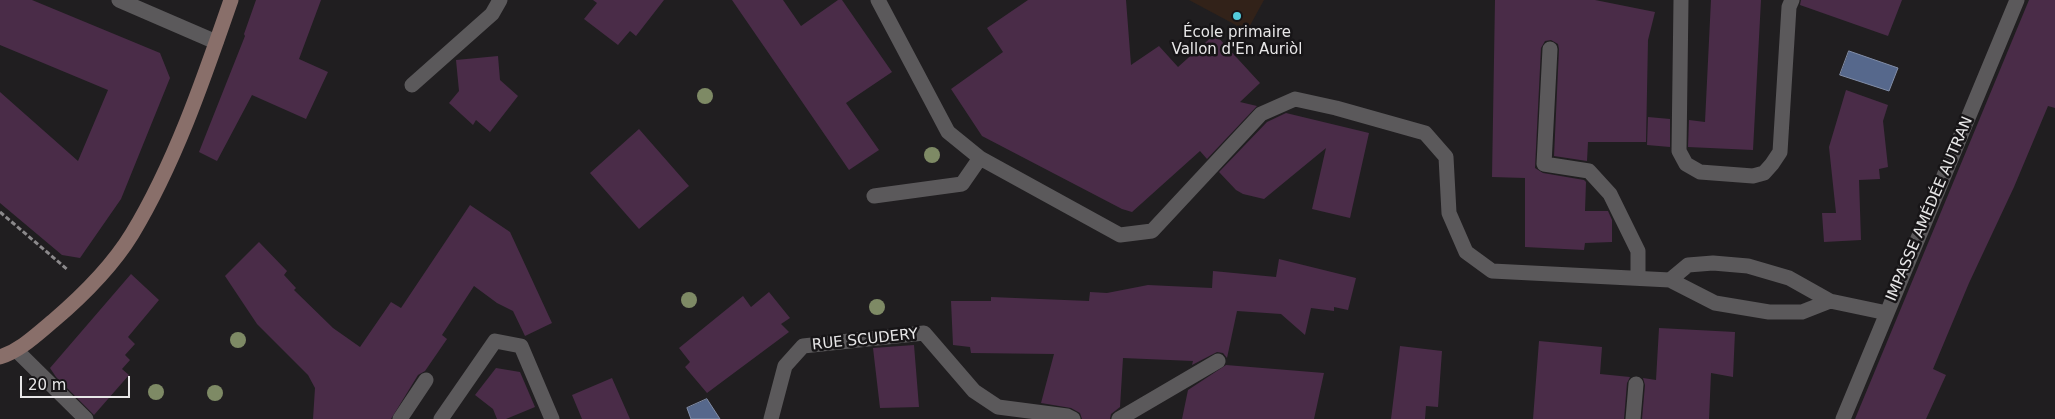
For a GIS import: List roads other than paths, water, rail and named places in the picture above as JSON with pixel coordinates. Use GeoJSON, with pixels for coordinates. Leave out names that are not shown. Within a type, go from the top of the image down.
{"type":"FeatureCollection","features":[{"type":"Feature","properties":{"kind":"street"},"geometry":{"type":"LineString","coordinates":[[119,0],[216,42]]}},
{"type":"Feature","properties":{"kind":"street"},"geometry":{"type":"LineString","coordinates":[[0,357],[17,351],[70,306],[131,235],[156,190],[193,103],[231,0]]}},
{"type":"Feature","properties":{"kind":"street"},"geometry":{"type":"LineString","coordinates":[[412,85],[492,14],[500,0]]}},
{"type":"Feature","properties":{"kind":"street"},"geometry":{"type":"LineString","coordinates":[[878,0],[948,132],[980,158],[1120,235],[1152,231],[1260,114],[1295,99],[1336,108],[1425,133],[1446,157],[1449,213],[1466,252],[1492,271],[1670,280],[1715,303],[1769,312],[1802,312],[1830,301]]}},
{"type":"Feature","properties":{"kind":"street"},"geometry":{"type":"LineString","coordinates":[[1681,0],[1679,152],[1686,164],[1700,172],[1753,176],[1764,172],[1780,152],[1789,7],[1792,0]]}},
{"type":"Feature","properties":{"kind":"street","name":"IMPASSE AMÉDÉE AUTRAN"},"geometry":{"type":"LineString","coordinates":[[1843,419],[2018,0]]}},
{"type":"Feature","properties":{"kind":"street"},"geometry":{"type":"LineString","coordinates":[[1550,49],[1544,164],[1589,171],[1610,194],[1638,251],[1638,278]]}},
{"type":"Feature","properties":{"kind":"street"},"geometry":{"type":"LineString","coordinates":[[874,196],[962,184],[980,158]]}},
{"type":"Feature","properties":{"kind":"street"},"geometry":{"type":"LineString","coordinates":[[1670,280],[1688,265],[1713,263],[1748,266],[1789,278],[1830,301],[1887,313]]}},
{"type":"Feature","properties":{"kind":"street","name":"RUE SCUDERY"},"geometry":{"type":"LineString","coordinates":[[771,419],[785,366],[804,346],[924,333],[974,390],[998,407],[1067,416],[1073,419]]}},
{"type":"Feature","properties":{"kind":"street"},"geometry":{"type":"LineString","coordinates":[[441,419],[495,341],[522,346],[552,419]]}},
{"type":"Feature","properties":{"kind":"street"},"geometry":{"type":"LineString","coordinates":[[17,351],[86,419]]}},
{"type":"Feature","properties":{"kind":"street"},"geometry":{"type":"LineString","coordinates":[[1119,419],[1218,361]]}},
{"type":"Feature","properties":{"kind":"street"},"geometry":{"type":"LineString","coordinates":[[400,419],[426,380]]}},
{"type":"Feature","properties":{"kind":"street"},"geometry":{"type":"LineString","coordinates":[[1633,419],[1636,384]]}},
{"type":"Feature","properties":{"kind":"water"},"geometry":{"type":"Polygon","coordinates":[[[1849,51],[1898,68],[1889,91],[1840,75],[1849,51]]]}},
{"type":"Feature","properties":{"kind":"water"},"geometry":{"type":"Polygon","coordinates":[[[707,399],[720,419],[691,419],[687,408],[707,399]]]}},
{"type":"Feature","properties":{"kind":"place","name":"École primaire Vallon d'En Auriòl"},"geometry":{"type":"Point","coordinates":[1237,16]}}]}
